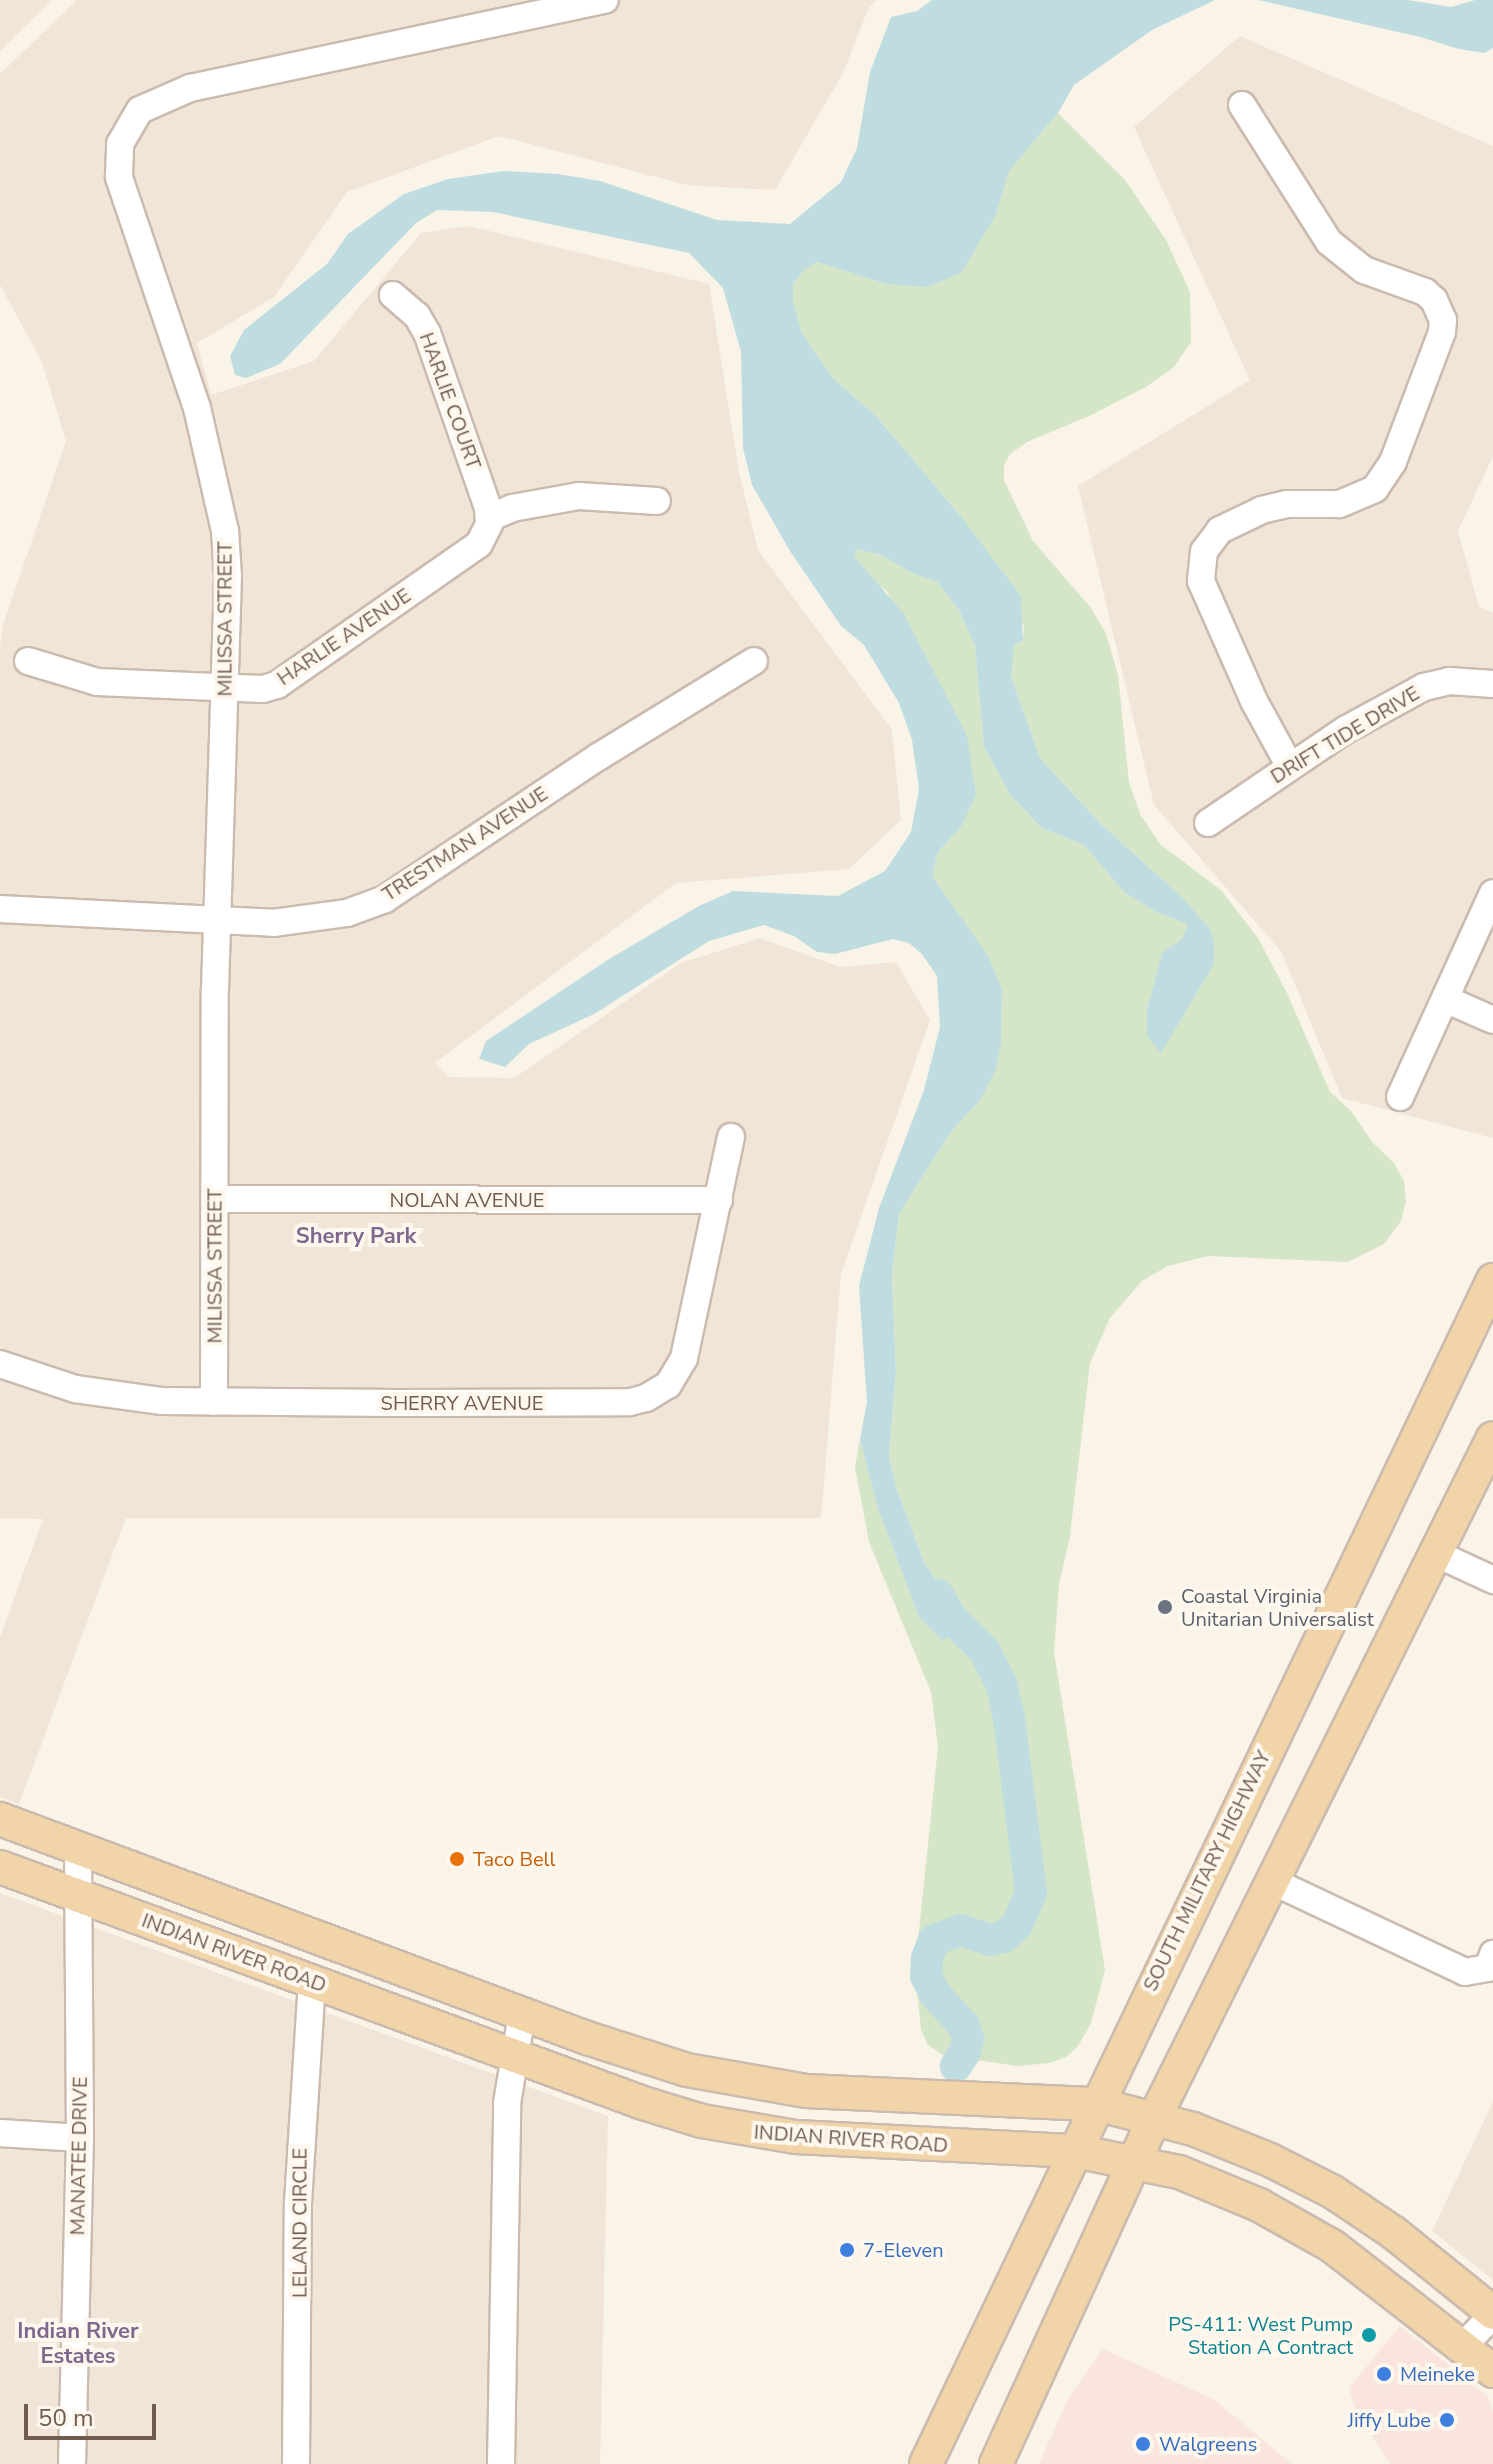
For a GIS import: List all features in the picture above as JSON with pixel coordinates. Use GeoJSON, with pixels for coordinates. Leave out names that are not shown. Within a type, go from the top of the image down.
{"type":"FeatureCollection","features":[{"type":"Feature","properties":{"kind":"main road","name":"SOUTH MILITARY HIGHWAY"},"geometry":{"type":"LineString","coordinates":[[926,2464],[1493,1280]]}},
{"type":"Feature","properties":{"kind":"main road"},"geometry":{"type":"LineString","coordinates":[[996,2464],[1155,2117],[1493,1438]]}},
{"type":"Feature","properties":{"kind":"main road"},"geometry":{"type":"LineString","coordinates":[[0,1819],[522,2014],[687,2070],[806,2091],[1096,2104],[1155,2117],[1230,2143],[1333,2192],[1394,2233],[1493,2314]]}},
{"type":"Feature","properties":{"kind":"main road","name":"INDIAN RIVER ROAD"},"geometry":{"type":"LineString","coordinates":[[0,1867],[643,2103],[751,2132],[877,2144],[1075,2151],[1134,2161],[1223,2189],[1276,2214],[1367,2271],[1493,2371]]}},
{"type":"Feature","properties":{"kind":"street","name":"MILISSA STREET"},"geometry":{"type":"LineString","coordinates":[[214,1402],[216,921],[228,576],[217,486],[166,308],[119,177],[120,144],[134,117],[165,97],[190,88],[605,0]]}},
{"type":"Feature","properties":{"kind":"street"},"geometry":{"type":"LineString","coordinates":[[1242,105],[1329,242],[1364,270],[1425,292],[1434,300],[1443,320],[1442,332],[1393,462],[1375,489],[1361,498],[1339,504],[1287,504],[1251,514],[1212,538],[1200,566],[1201,581],[1254,701],[1289,765]]}},
{"type":"Feature","properties":{"kind":"street","name":"HARLIE COURT"},"geometry":{"type":"LineString","coordinates":[[393,295],[417,316],[427,333],[489,518]]}},
{"type":"Feature","properties":{"kind":"street"},"geometry":{"type":"LineString","coordinates":[[489,518],[512,508],[579,496],[657,501]]}},
{"type":"Feature","properties":{"kind":"street","name":"HARLIE AVENUE"},"geometry":{"type":"LineString","coordinates":[[28,661],[97,682],[225,689],[263,689],[277,685],[479,544],[489,518]]}},
{"type":"Feature","properties":{"kind":"street","name":"TRESTMAN AVENUE"},"geometry":{"type":"LineString","coordinates":[[0,909],[216,921],[313,920],[385,899],[598,757],[754,661]]}},
{"type":"Feature","properties":{"kind":"street","name":"DRIFT TIDE DRIVE"},"geometry":{"type":"LineString","coordinates":[[1208,823],[1289,765],[1424,687],[1460,680],[1493,684]]}},
{"type":"Feature","properties":{"kind":"street"},"geometry":{"type":"LineString","coordinates":[[1400,1097],[1493,893]]}},
{"type":"Feature","properties":{"kind":"street"},"geometry":{"type":"LineString","coordinates":[[1445,999],[1493,1020]]}},
{"type":"Feature","properties":{"kind":"street","name":"SHERRY AVENUE"},"geometry":{"type":"LineString","coordinates":[[0,1364],[75,1389],[118,1397],[214,1402],[630,1402],[646,1398],[668,1385],[684,1358],[731,1137]]}},
{"type":"Feature","properties":{"kind":"street","name":"NOLAN AVENUE"},"geometry":{"type":"LineString","coordinates":[[215,1199],[719,1200]]}},
{"type":"Feature","properties":{"kind":"street"},"geometry":{"type":"LineString","coordinates":[[1437,1554],[1493,1580]]}},
{"type":"Feature","properties":{"kind":"street","name":"MANATEE DRIVE"},"geometry":{"type":"LineString","coordinates":[[72,2464],[80,2138],[78,1847]]}},
{"type":"Feature","properties":{"kind":"street"},"geometry":{"type":"LineString","coordinates":[[1272,1881],[1465,1972],[1488,1968],[1493,1954]]}},
{"type":"Feature","properties":{"kind":"street","name":"LELAND CIRCLE"},"geometry":{"type":"LineString","coordinates":[[296,2464],[301,2124],[312,1982]]}},
{"type":"Feature","properties":{"kind":"street"},"geometry":{"type":"LineString","coordinates":[[501,2464],[507,2119],[513,2056],[522,2014]]}},
{"type":"Feature","properties":{"kind":"street"},"geometry":{"type":"LineString","coordinates":[[0,2133],[80,2138]]}},
{"type":"Feature","properties":{"kind":"street"},"geometry":{"type":"LineString","coordinates":[[1462,2347],[1493,2314]]}},
{"type":"Feature","properties":{"kind":"shaded area"},"geometry":{"type":"Polygon","coordinates":[[[0,0],[52,0],[0,51],[0,0]]]}},
{"type":"Feature","properties":{"kind":"shaded area"},"geometry":{"type":"Polygon","coordinates":[[[77,0],[877,0],[869,7],[843,73],[775,190],[687,185],[499,136],[347,192],[274,297],[197,343],[211,395],[314,361],[421,233],[469,226],[709,284],[739,472],[758,550],[892,730],[901,820],[849,869],[676,883],[435,1063],[449,1077],[514,1078],[681,963],[760,938],[840,967],[896,962],[930,1020],[841,1274],[821,1518],[126,1518],[19,1804],[0,1797],[0,1637],[43,1519],[0,1518],[0,648],[3,625],[66,441],[42,362],[0,285],[0,74],[77,0]]]}},
{"type":"Feature","properties":{"kind":"shaded area"},"geometry":{"type":"Polygon","coordinates":[[[1240,36],[1493,146],[1493,456],[1458,531],[1479,607],[1493,613],[1493,1138],[1342,1098],[1281,951],[1154,805],[1078,486],[1250,380],[1134,127],[1240,36]]]}},
{"type":"Feature","properties":{"kind":"shaded area"},"geometry":{"type":"Polygon","coordinates":[[[0,1893],[608,2116],[600,2464],[0,2464],[0,1893]]]}},
{"type":"Feature","properties":{"kind":"shaded area"},"geometry":{"type":"Polygon","coordinates":[[[1493,2102],[1493,2280],[1432,2231],[1493,2102]]]}},
{"type":"Feature","properties":{"kind":"shaded area"},"geometry":{"type":"Polygon","coordinates":[[[1400,2326],[1488,2397],[1493,2413],[1493,2464],[1390,2464],[1356,2412],[1349,2388],[1400,2326]]]}},
{"type":"Feature","properties":{"kind":"shaded area"},"geometry":{"type":"Polygon","coordinates":[[[1103,2349],[1213,2399],[1292,2464],[1039,2464],[1068,2399],[1103,2349]]]}},
{"type":"Feature","properties":{"kind":"green space"},"geometry":{"type":"Polygon","coordinates":[[[1058,113],[1125,180],[1166,240],[1190,292],[1191,342],[1174,367],[1146,387],[1089,416],[1027,442],[1010,454],[1004,465],[1004,480],[1033,541],[1091,608],[1106,634],[1118,675],[1129,782],[1140,814],[1160,844],[1221,890],[1258,938],[1287,993],[1330,1092],[1351,1111],[1373,1143],[1394,1163],[1404,1181],[1406,1201],[1401,1221],[1384,1244],[1348,1262],[1208,1256],[1168,1266],[1142,1281],[1110,1318],[1090,1363],[1070,1536],[1059,1584],[1054,1652],[1105,1970],[1091,2023],[1078,2046],[1066,2057],[1050,2063],[1017,2066],[943,2055],[928,2045],[921,2030],[915,1970],[938,1747],[931,1692],[869,1542],[855,1467],[860,1439],[878,1509],[919,1617],[963,1619],[924,1562],[896,1487],[889,1455],[896,1371],[892,1275],[899,1214],[950,1133],[980,1100],[932,876],[938,852],[961,827],[888,592],[875,583],[854,556],[856,549],[881,555],[912,573],[937,582],[959,610],[975,646],[984,747],[1011,796],[1042,828],[1084,845],[1124,892],[1156,912],[1189,924],[1183,939],[1162,953],[1147,1009],[1147,1036],[1213,964],[1210,929],[1184,899],[1100,823],[1040,758],[1011,676],[1011,656],[1014,645],[1023,640],[1024,626],[959,514],[877,417],[832,377],[802,333],[793,302],[793,284],[804,270],[817,262],[886,284],[996,215],[1009,171],[1058,113]]]}},
{"type":"Feature","properties":{"kind":"water"},"geometry":{"type":"Polygon","coordinates":[[[932,0],[1215,0],[1152,30],[1074,85],[1058,113],[1009,171],[996,215],[961,273],[927,287],[886,284],[817,262],[804,270],[793,284],[793,302],[802,333],[832,377],[877,417],[959,514],[1021,596],[1023,640],[1014,645],[1011,676],[1040,758],[1100,823],[1184,899],[1210,929],[1214,941],[1214,964],[1161,1053],[1147,1036],[1147,1009],[1162,953],[1182,939],[1188,924],[1156,912],[1124,892],[1084,845],[1042,828],[1011,796],[984,747],[975,646],[959,610],[937,582],[912,573],[881,555],[856,549],[854,556],[904,614],[967,736],[976,795],[961,827],[938,852],[932,876],[988,956],[1002,989],[1001,1042],[996,1069],[980,1100],[950,1133],[899,1214],[892,1275],[896,1371],[889,1455],[896,1487],[924,1562],[963,1619],[963,1630],[942,1640],[919,1617],[878,1509],[860,1439],[867,1402],[859,1286],[879,1208],[924,1090],[940,1027],[937,976],[922,954],[909,943],[893,939],[835,954],[817,952],[794,936],[764,925],[709,941],[594,1014],[529,1044],[505,1067],[479,1059],[486,1041],[609,959],[699,906],[733,891],[838,896],[885,871],[911,832],[919,789],[912,740],[899,703],[864,645],[841,626],[790,551],[752,485],[743,448],[741,352],[723,288],[689,253],[493,212],[437,210],[416,223],[280,364],[246,378],[235,375],[230,356],[244,330],[327,264],[348,234],[404,194],[448,179],[503,171],[558,174],[600,181],[717,220],[790,224],[841,182],[857,148],[870,72],[891,17],[917,11],[932,0]]]}},
{"type":"Feature","properties":{"kind":"water"},"geometry":{"type":"Polygon","coordinates":[[[1258,0],[1408,0],[1451,7],[1475,0],[1493,0],[1493,48],[1485,53],[1459,49],[1420,37],[1258,0]]]}},
{"type":"Feature","properties":{"kind":"waterway"},"geometry":{"type":"LineString","coordinates":[[938,1595],[952,1619],[984,1650],[1001,1683],[1009,1719],[1031,1893],[1017,1925],[1003,1937],[991,1940],[961,1930],[934,1940],[927,1958],[926,1976],[935,1994],[964,2026],[968,2039],[965,2052],[956,2066]]}},
{"type":"Feature","properties":{"kind":"place","name":"Coastal Virginia Unitarian Universalist"},"geometry":{"type":"Point","coordinates":[1165,1607]}},
{"type":"Feature","properties":{"kind":"place","name":"Taco Bell"},"geometry":{"type":"Point","coordinates":[457,1859]}},
{"type":"Feature","properties":{"kind":"place","name":"7-Eleven"},"geometry":{"type":"Point","coordinates":[847,2250]}},
{"type":"Feature","properties":{"kind":"place","name":"PS-411: West Pump Station A Contract"},"geometry":{"type":"Point","coordinates":[1369,2335]}},
{"type":"Feature","properties":{"kind":"place","name":"Meineke"},"geometry":{"type":"Point","coordinates":[1384,2374]}},
{"type":"Feature","properties":{"kind":"place","name":"Jiffy Lube"},"geometry":{"type":"Point","coordinates":[1447,2420]}},
{"type":"Feature","properties":{"kind":"place","name":"Walgreens"},"geometry":{"type":"Point","coordinates":[1143,2444]}},
{"type":"Feature","properties":{"kind":"district","name":"Sherry Park"},"geometry":{"type":"Point","coordinates":[356,1237]}},
{"type":"Feature","properties":{"kind":"district","name":"Indian River Estates"},"geometry":{"type":"Point","coordinates":[78,2344]}}]}
